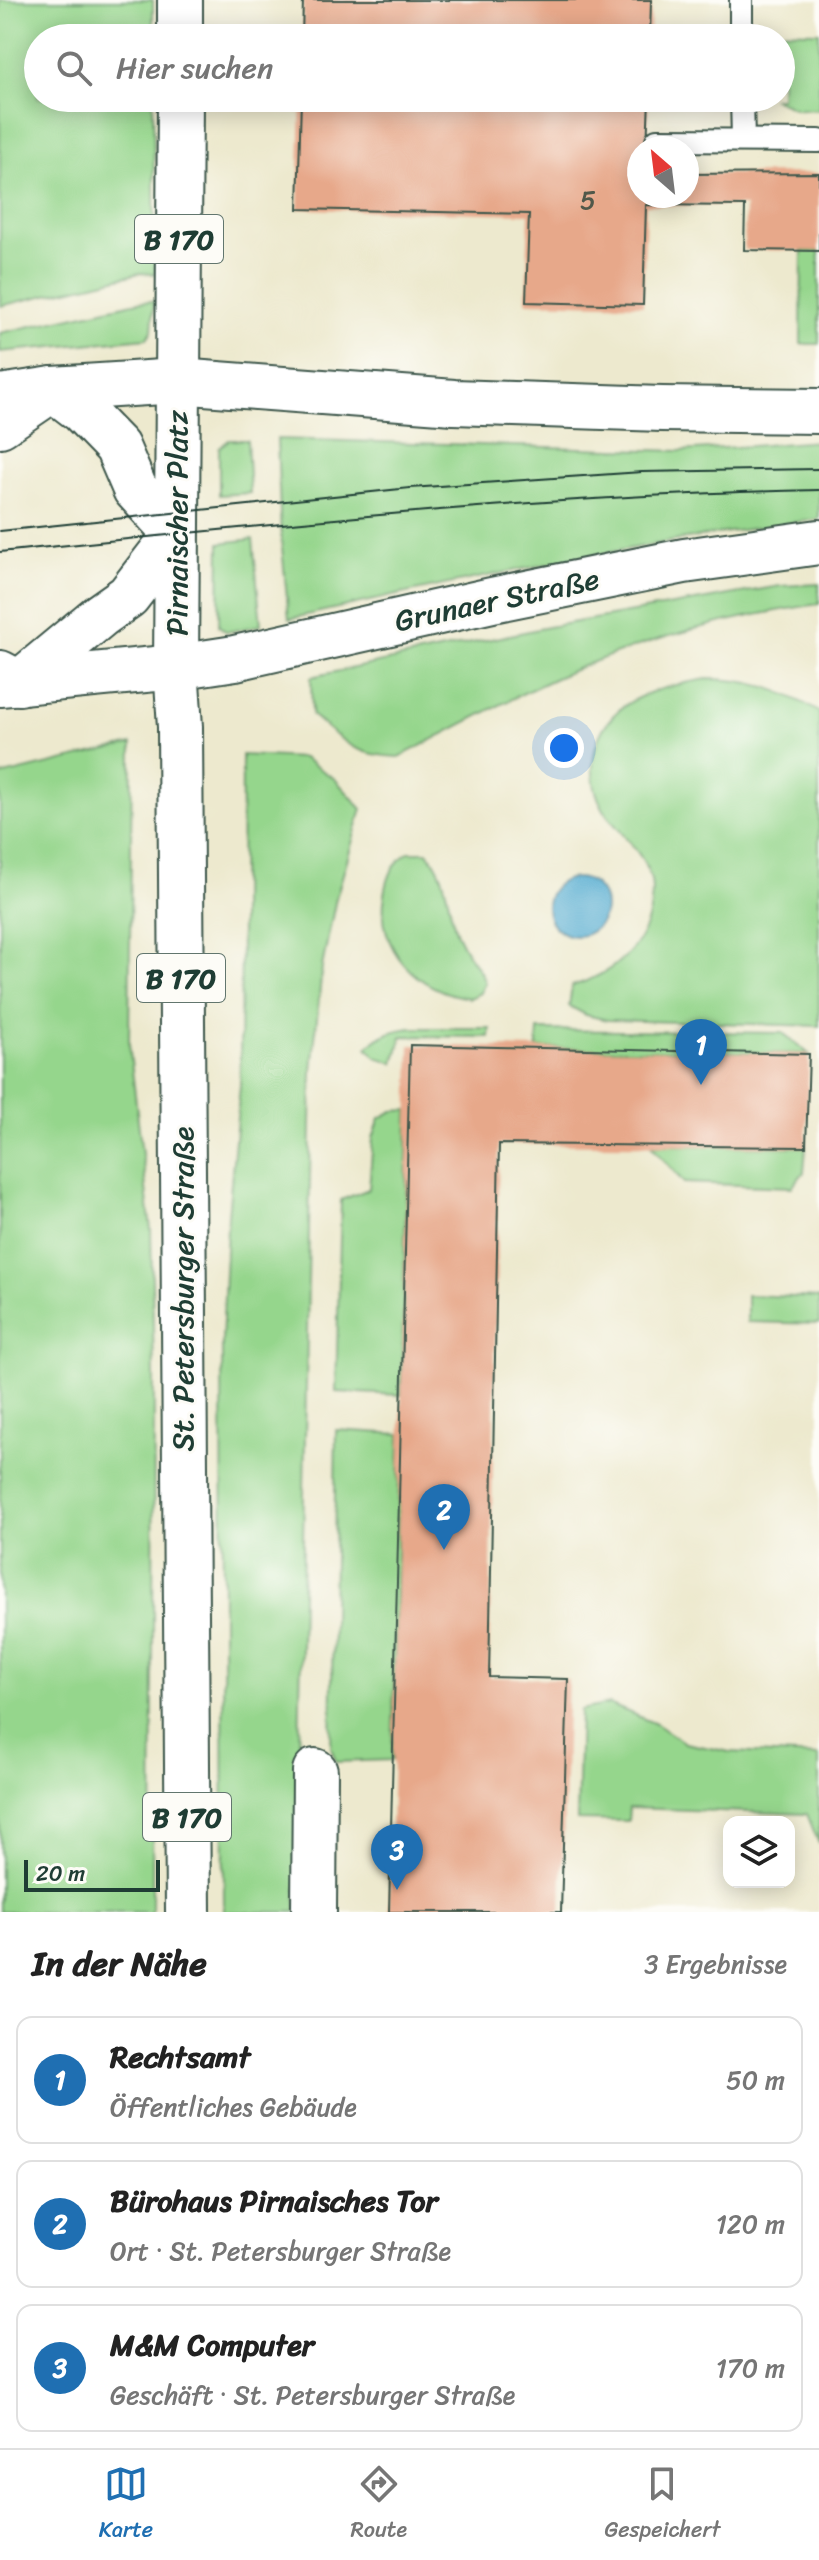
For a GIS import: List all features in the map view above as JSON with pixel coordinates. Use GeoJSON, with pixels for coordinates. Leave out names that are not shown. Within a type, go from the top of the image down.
{"type":"FeatureCollection","features":[{"type":"Feature","properties":{"kind":"main road"},"geometry":{"type":"LineString","coordinates":[[180,0],[180,24]]}},
{"type":"Feature","properties":{"kind":"main road","name":"B 170"},"geometry":{"type":"LineString","coordinates":[[178,381],[180,112]]}},
{"type":"Feature","properties":{"kind":"main road"},"geometry":{"type":"LineString","coordinates":[[178,381],[454,402],[819,411]]}},
{"type":"Feature","properties":{"kind":"main road","name":"Pirnaischer Platz"},"geometry":{"type":"LineString","coordinates":[[0,397],[53,389],[178,381],[176,667],[6,680]]}},
{"type":"Feature","properties":{"kind":"main road"},"geometry":{"type":"LineString","coordinates":[[0,425],[53,389],[82,411],[117,447],[135,489],[176,534],[128,596],[6,680]]}},
{"type":"Feature","properties":{"kind":"main road","name":"Grunaer Straße"},"geometry":{"type":"LineString","coordinates":[[176,667],[235,658],[492,600],[684,561],[819,542]]}},
{"type":"Feature","properties":{"kind":"main road","name":"St. Petersburger Straße"},"geometry":{"type":"LineString","coordinates":[[176,667],[180,727],[188,1912]]}},
{"type":"Feature","properties":{"kind":"main road"},"geometry":{"type":"LineString","coordinates":[[314,1912],[315,1771]]}},
{"type":"Feature","properties":{"kind":"lane"},"geometry":{"type":"LineString","coordinates":[[741,0],[741,24]]}},
{"type":"Feature","properties":{"kind":"lane"},"geometry":{"type":"LineString","coordinates":[[742,112],[743,140]]}},
{"type":"Feature","properties":{"kind":"lane"},"geometry":{"type":"LineString","coordinates":[[699,140],[819,141]]}},
{"type":"Feature","properties":{"kind":"green space"},"geometry":{"type":"Polygon","coordinates":[[[0,0],[153,0],[153,24],[24,24],[24,112],[153,112],[155,274],[140,273],[0,306],[0,0]]]}},
{"type":"Feature","properties":{"kind":"green space"},"geometry":{"type":"Polygon","coordinates":[[[795,32],[819,32],[819,110],[796,109],[795,32]]]}},
{"type":"Feature","properties":{"kind":"green space"},"geometry":{"type":"Polygon","coordinates":[[[802,251],[819,251],[819,344],[801,344],[802,251]]]}},
{"type":"Feature","properties":{"kind":"green space"},"geometry":{"type":"Polygon","coordinates":[[[154,301],[152,331],[147,338],[0,352],[0,333],[154,301]]]}},
{"type":"Feature","properties":{"kind":"green space"},"geometry":{"type":"Polygon","coordinates":[[[277,439],[681,451],[819,441],[819,519],[553,563],[289,619],[281,537],[277,439]]]}},
{"type":"Feature","properties":{"kind":"green space"},"geometry":{"type":"Polygon","coordinates":[[[229,440],[247,440],[250,493],[219,495],[219,448],[229,440]]]}},
{"type":"Feature","properties":{"kind":"green space"},"geometry":{"type":"Polygon","coordinates":[[[253,539],[261,625],[227,632],[219,626],[220,543],[253,539]]]}},
{"type":"Feature","properties":{"kind":"green space"},"geometry":{"type":"Polygon","coordinates":[[[819,584],[819,604],[719,623],[621,652],[538,686],[399,757],[371,754],[351,746],[312,715],[311,677],[548,627],[780,586],[819,584]]]}},
{"type":"Feature","properties":{"kind":"green space"},"geometry":{"type":"Polygon","coordinates":[[[707,679],[765,687],[819,712],[819,1026],[607,1020],[586,1015],[569,1006],[572,986],[601,974],[625,957],[634,946],[648,920],[651,904],[651,881],[645,864],[608,816],[597,796],[593,769],[599,736],[621,708],[636,699],[670,686],[707,679]]]}},
{"type":"Feature","properties":{"kind":"green space"},"geometry":{"type":"Polygon","coordinates":[[[132,744],[129,1044],[151,1230],[154,1375],[152,1912],[0,1912],[0,776],[132,744]]]}},
{"type":"Feature","properties":{"kind":"green space"},"geometry":{"type":"Polygon","coordinates":[[[242,755],[303,758],[335,779],[362,809],[336,898],[322,967],[312,1070],[296,1912],[224,1912],[222,1342],[227,1227],[240,1085],[242,755]]]}},
{"type":"Feature","properties":{"kind":"green space"},"geometry":{"type":"Polygon","coordinates":[[[409,852],[427,852],[441,873],[457,934],[485,983],[480,993],[470,998],[433,987],[418,977],[404,964],[387,933],[384,914],[388,881],[392,870],[409,852]]]}},
{"type":"Feature","properties":{"kind":"green space"},"geometry":{"type":"Polygon","coordinates":[[[415,1028],[490,1028],[489,1037],[402,1036],[394,1063],[376,1057],[367,1047],[389,1033],[415,1028]]]}},
{"type":"Feature","properties":{"kind":"green space"},"geometry":{"type":"Polygon","coordinates":[[[538,1030],[783,1033],[809,1054],[537,1048],[538,1030]]]}},
{"type":"Feature","properties":{"kind":"green space"},"geometry":{"type":"Polygon","coordinates":[[[408,1110],[401,1395],[336,1392],[341,1200],[369,1189],[373,1138],[380,1118],[393,1111],[408,1110]]]}},
{"type":"Feature","properties":{"kind":"green space"},"geometry":{"type":"Polygon","coordinates":[[[651,1145],[806,1147],[804,1172],[792,1187],[684,1183],[651,1145]]]}},
{"type":"Feature","properties":{"kind":"green space"},"geometry":{"type":"Polygon","coordinates":[[[747,1295],[819,1298],[819,1324],[747,1322],[747,1295]]]}},
{"type":"Feature","properties":{"kind":"green space"},"geometry":{"type":"Polygon","coordinates":[[[336,1430],[400,1434],[392,1760],[336,1762],[331,1747],[336,1430]]]}},
{"type":"Feature","properties":{"kind":"green space"},"geometry":{"type":"Polygon","coordinates":[[[609,1704],[656,1724],[685,1743],[730,1752],[819,1756],[819,1844],[807,1814],[629,1808],[628,1821],[577,1820],[580,1710],[609,1704]]]}},
{"type":"Feature","properties":{"kind":"water"},"geometry":{"type":"Polygon","coordinates":[[[576,878],[597,886],[605,907],[597,928],[576,936],[555,928],[547,907],[555,886],[576,878]]]}},
{"type":"Feature","properties":{"kind":"building"},"geometry":{"type":"Polygon","coordinates":[[[303,0],[651,0],[650,24],[302,24],[303,0]]]}},
{"type":"Feature","properties":{"kind":"building"},"geometry":{"type":"Polygon","coordinates":[[[301,112],[648,112],[647,136],[627,136],[627,208],[646,208],[643,305],[526,302],[529,214],[298,209],[301,112]]]}},
{"type":"Feature","properties":{"kind":"building"},"geometry":{"type":"Polygon","coordinates":[[[819,173],[819,251],[744,250],[745,206],[699,206],[699,174],[819,173]]]}},
{"type":"Feature","properties":{"kind":"building"},"geometry":{"type":"Polygon","coordinates":[[[410,1045],[809,1054],[806,1147],[499,1144],[489,1677],[568,1679],[561,1912],[389,1912],[410,1045]]]}},
{"type":"Feature","properties":{"kind":"tram line"},"geometry":{"type":"LineString","coordinates":[[0,531],[410,488],[642,472],[819,469]]}},
{"type":"Feature","properties":{"kind":"tram line"},"geometry":{"type":"LineString","coordinates":[[0,552],[511,504],[819,490]]}},
{"type":"Feature","properties":{"kind":"place","name":"Rechtsamt"},"geometry":{"type":"Point","coordinates":[701,1085]}},
{"type":"Feature","properties":{"kind":"place","name":"Bürohaus Pirnaisches Tor"},"geometry":{"type":"Point","coordinates":[444,1550]}},
{"type":"Feature","properties":{"kind":"place","name":"M&M Computer"},"geometry":{"type":"Point","coordinates":[397,1890]}}]}
